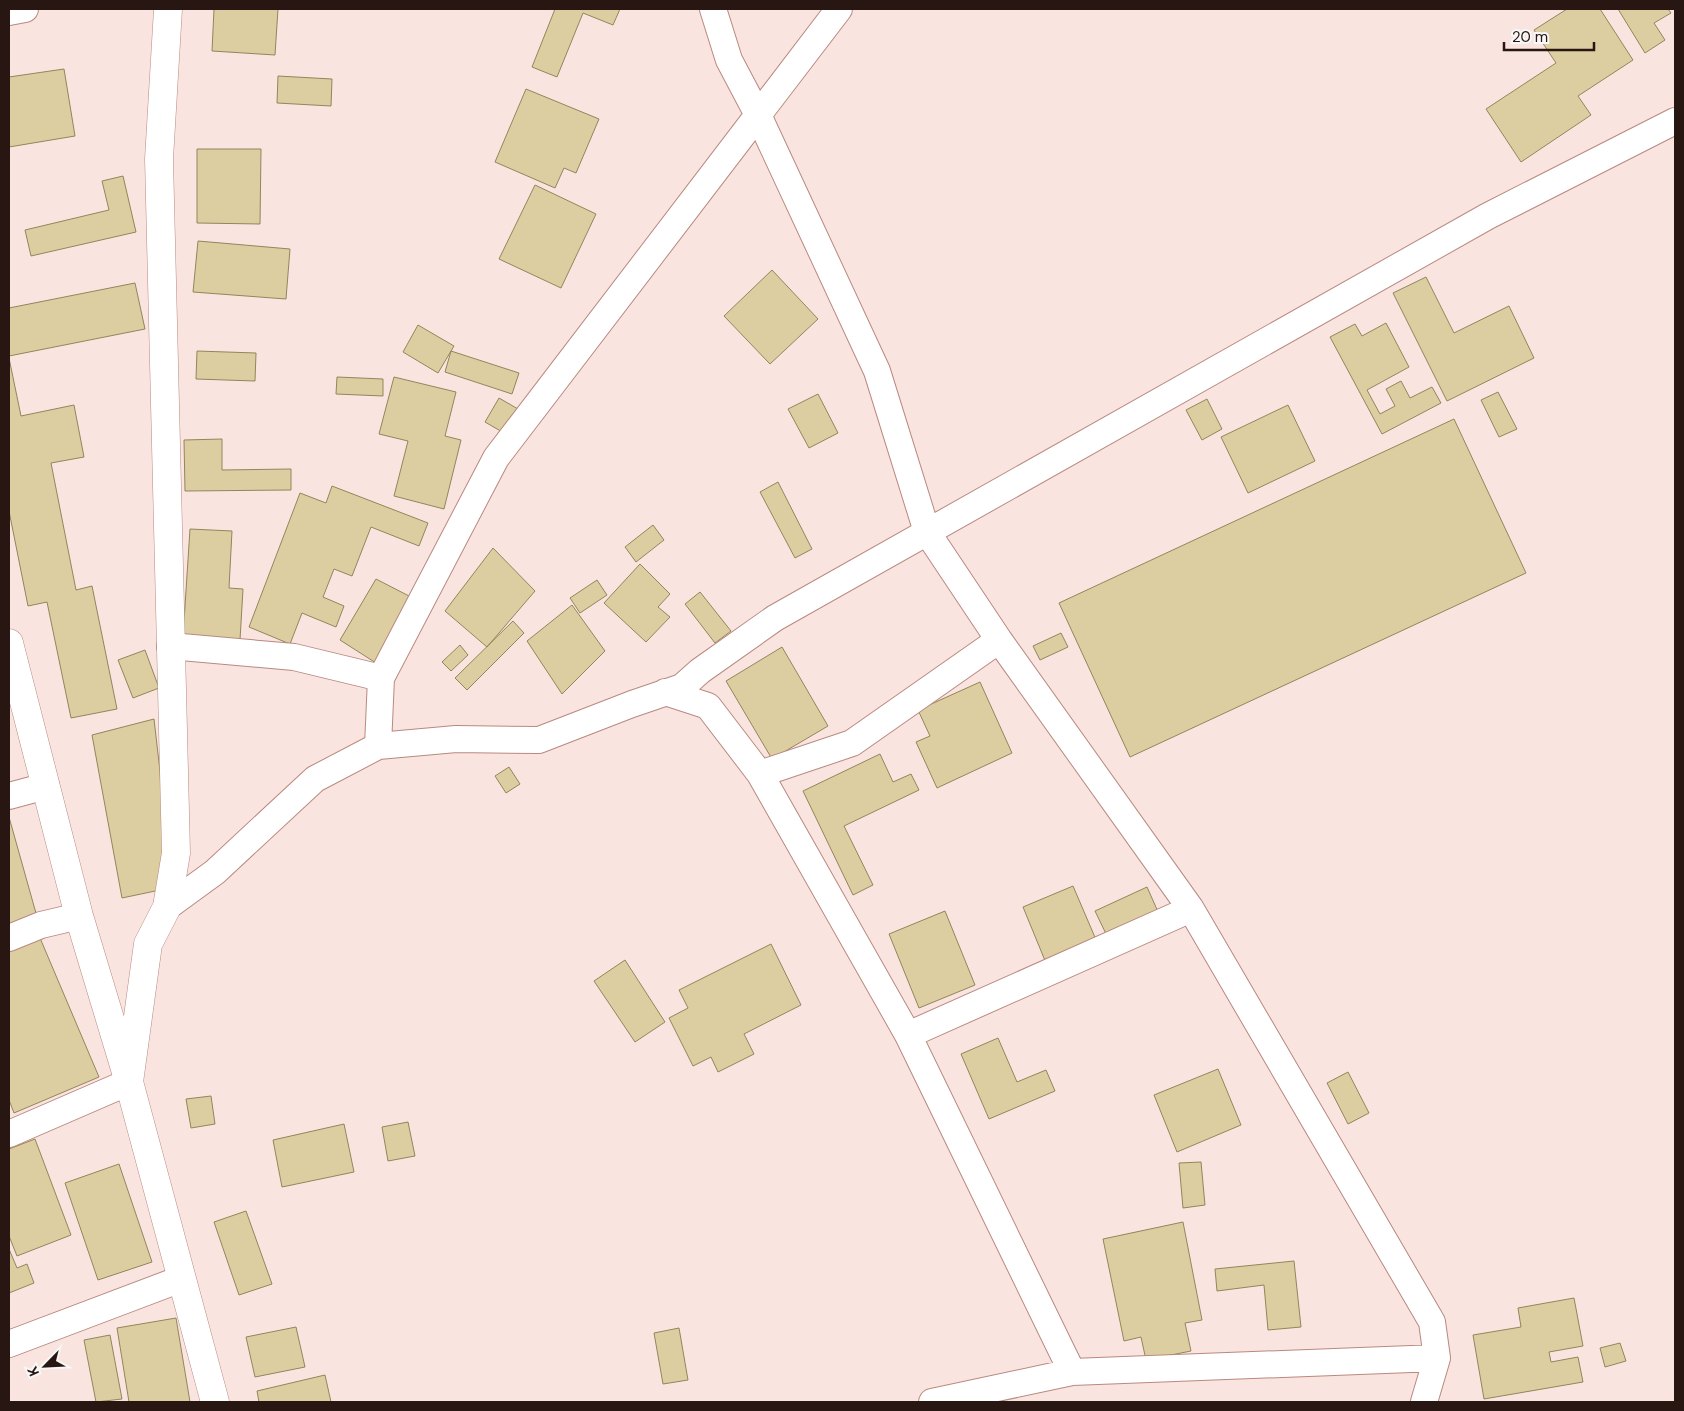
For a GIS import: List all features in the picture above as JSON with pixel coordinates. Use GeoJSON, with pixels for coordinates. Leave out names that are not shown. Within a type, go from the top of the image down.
{"type":"FeatureCollection","features":[{"type":"Feature","properties":{"kind":"street"},"geometry":{"type":"LineString","coordinates":[[9,12],[25,9]]}},
{"type":"Feature","properties":{"kind":"street"},"geometry":{"type":"LineString","coordinates":[[129,1082],[148,944],[167,907],[176,853],[159,158],[168,9]]}},
{"type":"Feature","properties":{"kind":"street"},"geometry":{"type":"LineString","coordinates":[[713,9],[729,60],[758,115],[877,371],[927,532],[998,640],[1191,909],[1432,1322],[1438,1358],[1424,1402]]}},
{"type":"Feature","properties":{"kind":"street"},"geometry":{"type":"LineString","coordinates":[[378,746],[380,678],[496,458],[839,9]]}},
{"type":"Feature","properties":{"kind":"street"},"geometry":{"type":"LineString","coordinates":[[167,907],[215,872],[315,779],[378,746],[456,739],[540,740],[682,687],[700,671],[775,618],[1488,216],[1675,121]]}},
{"type":"Feature","properties":{"kind":"street"},"geometry":{"type":"LineString","coordinates":[[760,774],[852,743],[998,640]]}},
{"type":"Feature","properties":{"kind":"street"},"geometry":{"type":"LineString","coordinates":[[9,643],[79,916],[129,1082],[215,1402]]}},
{"type":"Feature","properties":{"kind":"street"},"geometry":{"type":"LineString","coordinates":[[170,646],[294,657],[380,678]]}},
{"type":"Feature","properties":{"kind":"street"},"geometry":{"type":"LineString","coordinates":[[665,692],[708,706],[760,774],[908,1035],[1072,1372]]}},
{"type":"Feature","properties":{"kind":"street"},"geometry":{"type":"LineString","coordinates":[[9,796],[46,786]]}},
{"type":"Feature","properties":{"kind":"street"},"geometry":{"type":"LineString","coordinates":[[908,1035],[1191,909]]}},
{"type":"Feature","properties":{"kind":"street"},"geometry":{"type":"LineString","coordinates":[[9,938],[41,925],[79,916]]}},
{"type":"Feature","properties":{"kind":"street"},"geometry":{"type":"LineString","coordinates":[[9,1134],[129,1082]]}},
{"type":"Feature","properties":{"kind":"street"},"geometry":{"type":"LineString","coordinates":[[9,1344],[182,1279]]}},
{"type":"Feature","properties":{"kind":"street"},"geometry":{"type":"LineString","coordinates":[[932,1402],[1072,1372],[1438,1358]]}},
{"type":"Feature","properties":{"kind":"building"},"geometry":{"type":"Polygon","coordinates":[[[214,9],[278,9],[275,55],[212,51],[214,9]]]}},
{"type":"Feature","properties":{"kind":"building"},"geometry":{"type":"Polygon","coordinates":[[[555,9],[620,9],[613,25],[583,13],[557,77],[532,67],[555,9]]]}},
{"type":"Feature","properties":{"kind":"building"},"geometry":{"type":"Polygon","coordinates":[[[1567,9],[1600,9],[1633,60],[1578,96],[1591,115],[1521,162],[1486,109],[1556,63],[1534,30],[1567,9]]]}},
{"type":"Feature","properties":{"kind":"building"},"geometry":{"type":"Polygon","coordinates":[[[1618,9],[1668,9],[1671,13],[1654,23],[1665,40],[1645,53],[1618,9]]]}},
{"type":"Feature","properties":{"kind":"building"},"geometry":{"type":"Polygon","coordinates":[[[64,69],[75,136],[9,147],[9,77],[64,69]]]}},
{"type":"Feature","properties":{"kind":"building"},"geometry":{"type":"Polygon","coordinates":[[[278,76],[332,79],[331,106],[277,103],[278,76]]]}},
{"type":"Feature","properties":{"kind":"building"},"geometry":{"type":"Polygon","coordinates":[[[526,89],[599,119],[576,173],[564,168],[555,188],[495,162],[526,89]]]}},
{"type":"Feature","properties":{"kind":"building"},"geometry":{"type":"Polygon","coordinates":[[[197,149],[261,149],[260,224],[197,223],[197,149]]]}},
{"type":"Feature","properties":{"kind":"building"},"geometry":{"type":"Polygon","coordinates":[[[123,176],[136,232],[31,256],[25,230],[109,210],[102,181],[123,176]]]}},
{"type":"Feature","properties":{"kind":"building"},"geometry":{"type":"Polygon","coordinates":[[[535,185],[596,214],[561,288],[499,259],[535,185]]]}},
{"type":"Feature","properties":{"kind":"building"},"geometry":{"type":"Polygon","coordinates":[[[198,241],[290,249],[286,299],[193,292],[198,241]]]}},
{"type":"Feature","properties":{"kind":"building"},"geometry":{"type":"Polygon","coordinates":[[[772,270],[818,319],[770,364],[724,316],[772,270]]]}},
{"type":"Feature","properties":{"kind":"building"},"geometry":{"type":"Polygon","coordinates":[[[1426,277],[1454,333],[1509,306],[1534,358],[1447,401],[1393,293],[1426,277]]]}},
{"type":"Feature","properties":{"kind":"building"},"geometry":{"type":"Polygon","coordinates":[[[135,283],[145,329],[9,356],[9,308],[135,283]]]}},
{"type":"Feature","properties":{"kind":"building"},"geometry":{"type":"Polygon","coordinates":[[[1386,323],[1409,367],[1367,390],[1380,414],[1395,406],[1386,389],[1401,381],[1410,398],[1432,387],[1441,403],[1382,434],[1330,337],[1355,324],[1362,336],[1386,323]]]}},
{"type":"Feature","properties":{"kind":"building"},"geometry":{"type":"Polygon","coordinates":[[[418,325],[454,346],[438,373],[403,352],[418,325]]]}},
{"type":"Feature","properties":{"kind":"building"},"geometry":{"type":"Polygon","coordinates":[[[197,351],[256,353],[255,381],[196,379],[197,351]]]}},
{"type":"Feature","properties":{"kind":"building"},"geometry":{"type":"Polygon","coordinates":[[[451,351],[519,373],[512,394],[445,372],[451,351]]]}},
{"type":"Feature","properties":{"kind":"building"},"geometry":{"type":"Polygon","coordinates":[[[9,358],[21,416],[74,405],[84,457],[51,463],[76,590],[92,586],[117,709],[71,718],[47,602],[28,606],[9,511],[9,358]]]}},
{"type":"Feature","properties":{"kind":"building"},"geometry":{"type":"Polygon","coordinates":[[[337,377],[383,379],[383,396],[336,394],[337,377]]]}},
{"type":"Feature","properties":{"kind":"building"},"geometry":{"type":"Polygon","coordinates":[[[394,377],[456,392],[445,436],[461,440],[444,509],[394,496],[408,441],[379,434],[394,377]]]}},
{"type":"Feature","properties":{"kind":"building"},"geometry":{"type":"Polygon","coordinates":[[[1498,392],[1517,429],[1499,437],[1481,400],[1498,392]]]}},
{"type":"Feature","properties":{"kind":"building"},"geometry":{"type":"Polygon","coordinates":[[[818,394],[838,433],[809,448],[788,409],[818,394]]]}},
{"type":"Feature","properties":{"kind":"building"},"geometry":{"type":"Polygon","coordinates":[[[499,398],[518,409],[504,433],[485,422],[499,398]]]}},
{"type":"Feature","properties":{"kind":"building"},"geometry":{"type":"Polygon","coordinates":[[[1207,399],[1222,429],[1202,440],[1186,410],[1207,399]]]}},
{"type":"Feature","properties":{"kind":"building"},"geometry":{"type":"Polygon","coordinates":[[[1288,405],[1315,461],[1248,493],[1221,437],[1288,405]]]}},
{"type":"Feature","properties":{"kind":"building"},"geometry":{"type":"Polygon","coordinates":[[[1454,419],[1526,573],[1130,757],[1059,603],[1454,419]]]}},
{"type":"Feature","properties":{"kind":"building"},"geometry":{"type":"Polygon","coordinates":[[[222,439],[222,470],[291,469],[291,490],[185,491],[184,440],[222,439]]]}},
{"type":"Feature","properties":{"kind":"building"},"geometry":{"type":"Polygon","coordinates":[[[778,482],[812,549],[795,558],[760,492],[778,482]]]}},
{"type":"Feature","properties":{"kind":"building"},"geometry":{"type":"Polygon","coordinates":[[[332,486],[428,523],[419,546],[371,527],[352,576],[334,569],[323,597],[344,606],[336,627],[302,613],[290,644],[249,627],[300,493],[326,503],[332,486]]]}},
{"type":"Feature","properties":{"kind":"building"},"geometry":{"type":"Polygon","coordinates":[[[653,525],[664,540],[636,562],[625,547],[653,525]]]}},
{"type":"Feature","properties":{"kind":"building"},"geometry":{"type":"Polygon","coordinates":[[[190,529],[232,531],[229,588],[243,589],[240,640],[183,637],[190,529]]]}},
{"type":"Feature","properties":{"kind":"building"},"geometry":{"type":"Polygon","coordinates":[[[493,548],[535,591],[487,647],[445,611],[493,548]]]}},
{"type":"Feature","properties":{"kind":"building"},"geometry":{"type":"Polygon","coordinates":[[[640,564],[670,594],[658,607],[670,617],[646,642],[604,603],[640,564]]]}},
{"type":"Feature","properties":{"kind":"building"},"geometry":{"type":"Polygon","coordinates":[[[376,579],[409,596],[376,663],[340,640],[376,579]]]}},
{"type":"Feature","properties":{"kind":"building"},"geometry":{"type":"Polygon","coordinates":[[[597,580],[607,595],[580,613],[570,598],[597,580]]]}},
{"type":"Feature","properties":{"kind":"building"},"geometry":{"type":"Polygon","coordinates":[[[700,592],[731,631],[715,643],[685,604],[700,592]]]}},
{"type":"Feature","properties":{"kind":"building"},"geometry":{"type":"Polygon","coordinates":[[[572,605],[605,651],[562,694],[527,641],[572,605]]]}},
{"type":"Feature","properties":{"kind":"building"},"geometry":{"type":"Polygon","coordinates":[[[513,621],[524,633],[467,690],[455,678],[513,621]]]}},
{"type":"Feature","properties":{"kind":"building"},"geometry":{"type":"Polygon","coordinates":[[[1061,633],[1068,647],[1040,660],[1033,646],[1061,633]]]}},
{"type":"Feature","properties":{"kind":"building"},"geometry":{"type":"Polygon","coordinates":[[[460,645],[468,655],[451,671],[442,662],[460,645]]]}},
{"type":"Feature","properties":{"kind":"building"},"geometry":{"type":"Polygon","coordinates":[[[782,647],[828,726],[772,759],[726,681],[782,647]]]}},
{"type":"Feature","properties":{"kind":"building"},"geometry":{"type":"Polygon","coordinates":[[[145,650],[159,688],[133,698],[118,660],[145,650]]]}},
{"type":"Feature","properties":{"kind":"building"},"geometry":{"type":"Polygon","coordinates":[[[980,682],[1012,753],[937,788],[916,742],[930,736],[918,710],[980,682]]]}},
{"type":"Feature","properties":{"kind":"building"},"geometry":{"type":"Polygon","coordinates":[[[154,719],[160,771],[164,849],[160,890],[122,898],[92,735],[154,719]]]}},
{"type":"Feature","properties":{"kind":"building"},"geometry":{"type":"Polygon","coordinates":[[[880,754],[893,782],[911,774],[919,790],[844,826],[873,885],[853,895],[803,791],[880,754]]]}},
{"type":"Feature","properties":{"kind":"building"},"geometry":{"type":"Polygon","coordinates":[[[509,767],[520,784],[506,793],[495,776],[509,767]]]}},
{"type":"Feature","properties":{"kind":"building"},"geometry":{"type":"Polygon","coordinates":[[[9,817],[39,924],[9,932],[9,817]]]}},
{"type":"Feature","properties":{"kind":"building"},"geometry":{"type":"Polygon","coordinates":[[[1073,886],[1097,942],[1046,963],[1023,907],[1073,886]]]}},
{"type":"Feature","properties":{"kind":"building"},"geometry":{"type":"Polygon","coordinates":[[[1147,887],[1159,914],[1108,938],[1095,911],[1147,887]]]}},
{"type":"Feature","properties":{"kind":"building"},"geometry":{"type":"Polygon","coordinates":[[[945,911],[975,985],[919,1008],[889,934],[945,911]]]}},
{"type":"Feature","properties":{"kind":"building"},"geometry":{"type":"Polygon","coordinates":[[[40,938],[99,1077],[14,1113],[9,1100],[9,952],[40,938]]]}},
{"type":"Feature","properties":{"kind":"building"},"geometry":{"type":"Polygon","coordinates":[[[771,944],[801,1005],[744,1034],[754,1054],[718,1072],[711,1057],[693,1066],[669,1018],[688,1008],[679,990],[771,944]]]}},
{"type":"Feature","properties":{"kind":"building"},"geometry":{"type":"Polygon","coordinates":[[[625,960],[665,1022],[635,1042],[594,981],[625,960]]]}},
{"type":"Feature","properties":{"kind":"building"},"geometry":{"type":"Polygon","coordinates":[[[998,1038],[1017,1082],[1046,1070],[1055,1091],[989,1119],[961,1054],[998,1038]]]}},
{"type":"Feature","properties":{"kind":"building"},"geometry":{"type":"Polygon","coordinates":[[[1218,1069],[1241,1125],[1177,1152],[1154,1095],[1218,1069]]]}},
{"type":"Feature","properties":{"kind":"building"},"geometry":{"type":"Polygon","coordinates":[[[1348,1072],[1369,1113],[1348,1124],[1327,1083],[1348,1072]]]}},
{"type":"Feature","properties":{"kind":"building"},"geometry":{"type":"Polygon","coordinates":[[[211,1096],[215,1124],[191,1128],[186,1099],[211,1096]]]}},
{"type":"Feature","properties":{"kind":"building"},"geometry":{"type":"Polygon","coordinates":[[[408,1122],[415,1156],[388,1161],[382,1127],[408,1122]]]}},
{"type":"Feature","properties":{"kind":"building"},"geometry":{"type":"Polygon","coordinates":[[[344,1124],[354,1172],[282,1187],[273,1140],[344,1124]]]}},
{"type":"Feature","properties":{"kind":"building"},"geometry":{"type":"Polygon","coordinates":[[[35,1139],[71,1235],[17,1256],[9,1236],[9,1149],[35,1139]]]}},
{"type":"Feature","properties":{"kind":"building"},"geometry":{"type":"Polygon","coordinates":[[[1201,1162],[1205,1205],[1183,1208],[1179,1163],[1201,1162]]]}},
{"type":"Feature","properties":{"kind":"building"},"geometry":{"type":"Polygon","coordinates":[[[119,1164],[152,1262],[98,1280],[65,1183],[119,1164]]]}},
{"type":"Feature","properties":{"kind":"building"},"geometry":{"type":"Polygon","coordinates":[[[246,1211],[272,1284],[239,1295],[214,1222],[246,1211]]]}},
{"type":"Feature","properties":{"kind":"building"},"geometry":{"type":"Polygon","coordinates":[[[1183,1222],[1202,1320],[1185,1323],[1191,1351],[1146,1360],[1141,1337],[1124,1341],[1103,1239],[1183,1222]]]}},
{"type":"Feature","properties":{"kind":"building"},"geometry":{"type":"Polygon","coordinates":[[[9,1249],[17,1268],[27,1264],[34,1283],[9,1293],[9,1249]]]}},
{"type":"Feature","properties":{"kind":"building"},"geometry":{"type":"Polygon","coordinates":[[[1294,1261],[1301,1327],[1268,1330],[1264,1285],[1217,1291],[1215,1269],[1294,1261]]]}},
{"type":"Feature","properties":{"kind":"building"},"geometry":{"type":"Polygon","coordinates":[[[1574,1298],[1583,1346],[1549,1352],[1551,1362],[1578,1357],[1583,1382],[1484,1399],[1473,1335],[1521,1327],[1518,1308],[1574,1298]]]}},
{"type":"Feature","properties":{"kind":"building"},"geometry":{"type":"Polygon","coordinates":[[[176,1318],[190,1402],[129,1402],[117,1328],[176,1318]]]}},
{"type":"Feature","properties":{"kind":"building"},"geometry":{"type":"Polygon","coordinates":[[[296,1327],[305,1367],[255,1377],[246,1337],[296,1327]]]}},
{"type":"Feature","properties":{"kind":"building"},"geometry":{"type":"Polygon","coordinates":[[[679,1328],[688,1380],[663,1384],[654,1333],[679,1328]]]}},
{"type":"Feature","properties":{"kind":"building"},"geometry":{"type":"Polygon","coordinates":[[[110,1335],[122,1399],[96,1402],[84,1340],[110,1335]]]}},
{"type":"Feature","properties":{"kind":"building"},"geometry":{"type":"Polygon","coordinates":[[[1620,1343],[1626,1361],[1605,1367],[1600,1348],[1620,1343]]]}},
{"type":"Feature","properties":{"kind":"building"},"geometry":{"type":"Polygon","coordinates":[[[325,1375],[331,1402],[259,1402],[257,1391],[325,1375]]]}}]}
